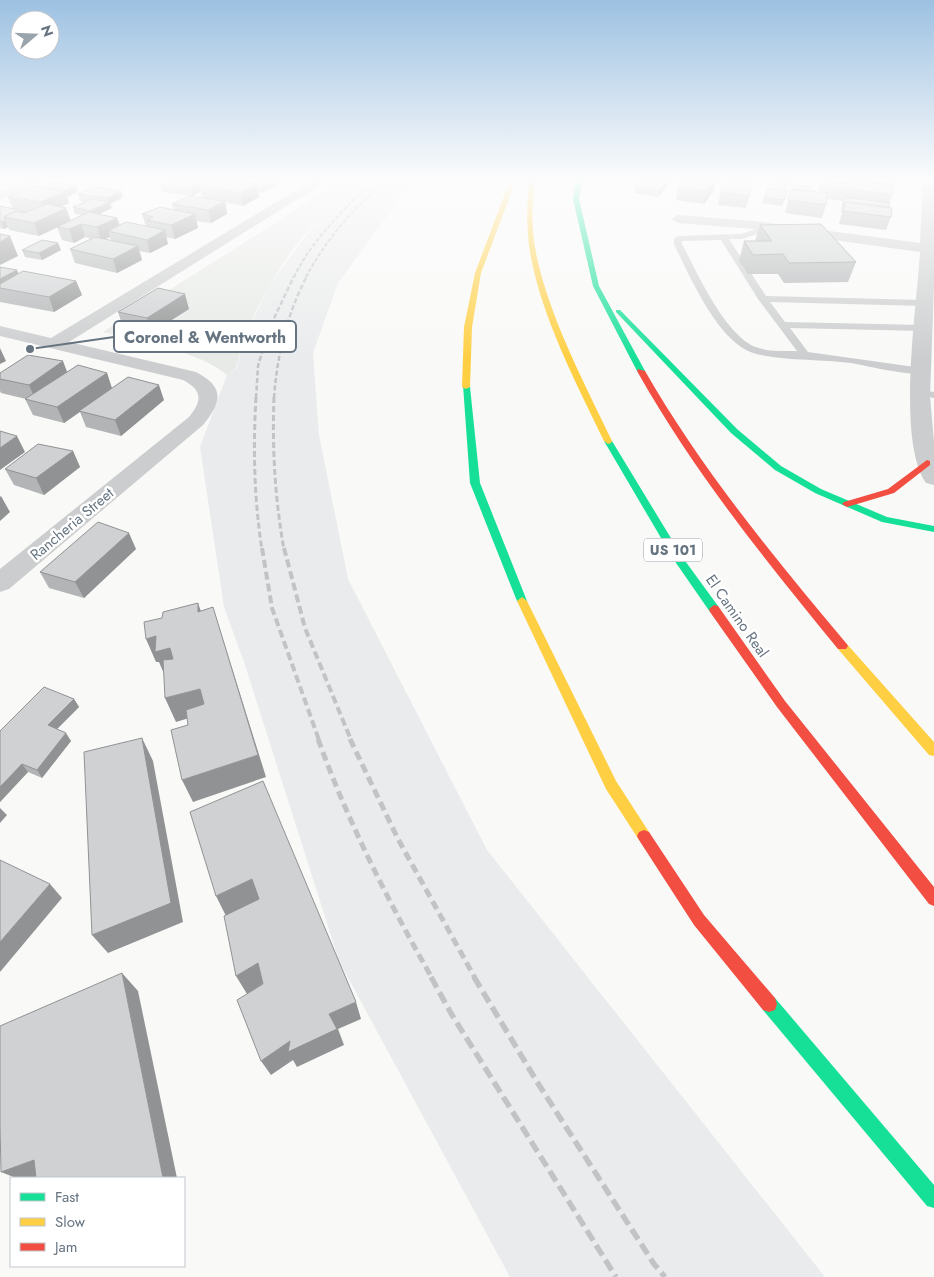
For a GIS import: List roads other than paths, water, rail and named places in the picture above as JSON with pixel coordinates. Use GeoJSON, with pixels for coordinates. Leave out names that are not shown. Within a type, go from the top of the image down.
{"type":"FeatureCollection","features":[{"type":"Feature","properties":{"kind":"highway"},"geometry":{"type":"LineString","coordinates":[[491,240],[478,273],[468,327],[466,395],[475,483],[514,585],[611,785],[699,920],[934,1198]]}},
{"type":"Feature","properties":{"kind":"highway","name":"El Camino Real"},"geometry":{"type":"LineString","coordinates":[[531,240],[544,299],[598,421],[619,462],[679,560],[770,688],[934,899]]}},
{"type":"Feature","properties":{"kind":"highway"},"geometry":{"type":"LineString","coordinates":[[585,240],[596,286],[658,403],[712,485],[748,534],[853,659],[934,751]]}},
{"type":"Feature","properties":{"kind":"highway"},"geometry":{"type":"LineString","coordinates":[[596,286],[734,432],[778,468],[818,491],[885,520],[934,529]]}},
{"type":"Feature","properties":{"kind":"highway"},"geometry":{"type":"LineString","coordinates":[[847,504],[886,496],[931,470]]}},
{"type":"Feature","properties":{"kind":"street"},"geometry":{"type":"LineString","coordinates":[[55,343],[224,240]]}},
{"type":"Feature","properties":{"kind":"street"},"geometry":{"type":"LineString","coordinates":[[862,240],[931,249],[925,303],[922,370],[928,394],[922,443],[931,470]]}},
{"type":"Feature","properties":{"kind":"street","name":"Rancheria Street"},"geometry":{"type":"LineString","coordinates":[[0,331],[188,376],[205,386],[209,393],[208,405],[204,412],[0,583]]}},
{"type":"Feature","properties":{"kind":"lane"},"geometry":{"type":"LineString","coordinates":[[678,240],[678,244],[698,285],[736,337],[748,347],[768,353],[805,355],[922,370]]}},
{"type":"Feature","properties":{"kind":"lane"},"geometry":{"type":"LineString","coordinates":[[725,240],[763,299],[805,355]]}},
{"type":"Feature","properties":{"kind":"lane"},"geometry":{"type":"LineString","coordinates":[[763,299],[925,303]]}},
{"type":"Feature","properties":{"kind":"lane"},"geometry":{"type":"LineString","coordinates":[[783,325],[924,328]]}},
{"type":"Feature","properties":{"kind":"railway"},"geometry":{"type":"LineString","coordinates":[[294,277],[317,240]]}},
{"type":"Feature","properties":{"kind":"railway"},"geometry":{"type":"LineString","coordinates":[[306,277],[330,240]]}},
{"type":"Feature","properties":{"kind":"railway"},"geometry":{"type":"LineString","coordinates":[[256,398],[258,366],[269,329],[294,276]]}},
{"type":"Feature","properties":{"kind":"railway"},"geometry":{"type":"LineString","coordinates":[[274,398],[284,335],[294,305],[307,276]]}},
{"type":"Feature","properties":{"kind":"railway"},"geometry":{"type":"LineString","coordinates":[[256,397],[255,473],[262,550]]}},
{"type":"Feature","properties":{"kind":"railway"},"geometry":{"type":"LineString","coordinates":[[274,397],[275,473],[278,512],[284,550]]}},
{"type":"Feature","properties":{"kind":"railway"},"geometry":{"type":"LineString","coordinates":[[262,548],[272,608],[319,740]]}},
{"type":"Feature","properties":{"kind":"railway"},"geometry":{"type":"LineString","coordinates":[[284,548],[305,628],[351,740]]}},
{"type":"Feature","properties":{"kind":"railway"},"geometry":{"type":"LineString","coordinates":[[318,739],[342,801],[370,861],[432,978]]}},
{"type":"Feature","properties":{"kind":"railway"},"geometry":{"type":"LineString","coordinates":[[350,739],[398,839],[475,978]]}},
{"type":"Feature","properties":{"kind":"railway"},"geometry":{"type":"LineString","coordinates":[[431,977],[452,1015],[616,1277]]}},
{"type":"Feature","properties":{"kind":"railway"},"geometry":{"type":"LineString","coordinates":[[474,977],[539,1085],[654,1264],[665,1277]]}},
{"type":"Feature","properties":{"kind":"place","name":"Coronel & Wentworth"},"geometry":{"type":"Point","coordinates":[30,349]}}]}
